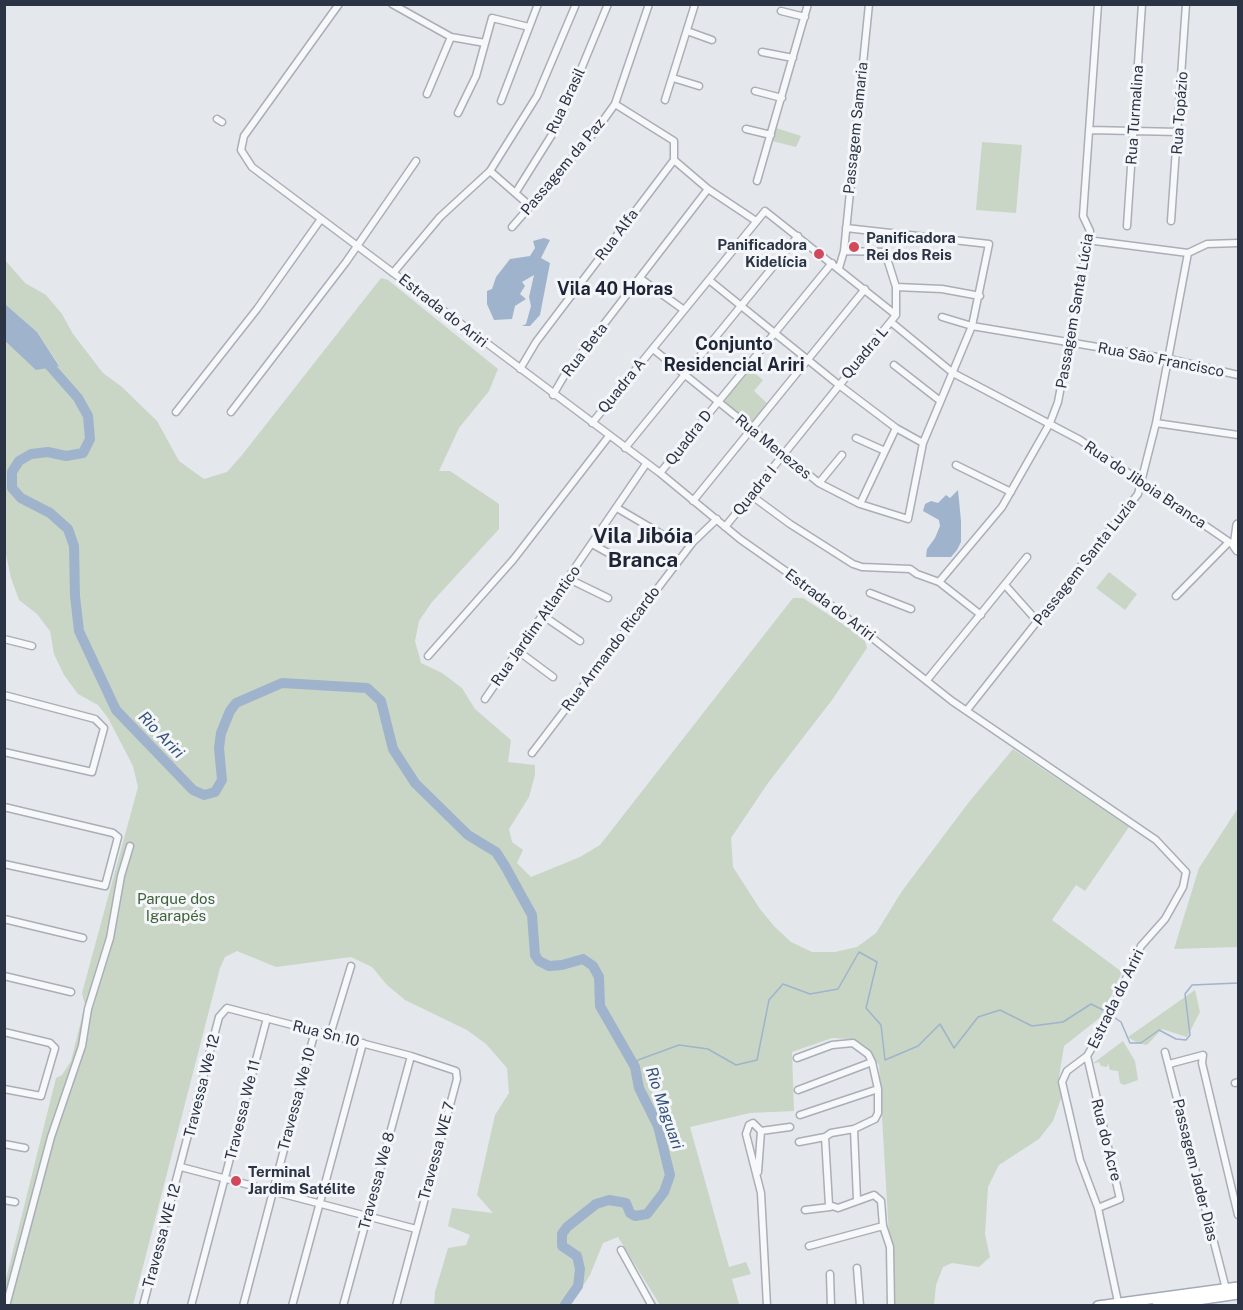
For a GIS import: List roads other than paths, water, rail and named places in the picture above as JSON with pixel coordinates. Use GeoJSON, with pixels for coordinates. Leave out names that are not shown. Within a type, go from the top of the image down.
{"type":"FeatureCollection","features":[{"type":"Feature","properties":{"kind":"main road"},"geometry":{"type":"LineString","coordinates":[[1234,546],[1239,525]]}},
{"type":"Feature","properties":{"kind":"main road"},"geometry":{"type":"LineString","coordinates":[[1098,1305],[1239,1287]]}},
{"type":"Feature","properties":{"kind":"main road"},"geometry":{"type":"LineString","coordinates":[[1157,1305],[1239,1294]]}},
{"type":"Feature","properties":{"kind":"street","name":"Estrada do Ariri"},"geometry":{"type":"LineString","coordinates":[[339,4],[246,133],[241,144],[242,155],[252,167],[553,395],[660,473],[725,527],[967,710],[1156,840],[1186,872],[1183,887],[1165,919],[1141,946],[1112,1013],[1087,1056],[1065,1074],[1062,1088],[1080,1160],[1098,1208],[1118,1302]]}},
{"type":"Feature","properties":{"kind":"street"},"geometry":{"type":"LineString","coordinates":[[392,4],[451,37],[485,43]]}},
{"type":"Feature","properties":{"kind":"street"},"geometry":{"type":"LineString","coordinates":[[501,101],[538,4]]}},
{"type":"Feature","properties":{"kind":"street"},"geometry":{"type":"LineString","coordinates":[[393,273],[440,217],[490,171],[521,125],[537,96],[576,4]]}},
{"type":"Feature","properties":{"kind":"street","name":"Rua Brasil"},"geometry":{"type":"LineString","coordinates":[[516,192],[558,125],[608,4]]}},
{"type":"Feature","properties":{"kind":"street","name":"Passagem da Paz"},"geometry":{"type":"LineString","coordinates":[[512,227],[597,129],[615,104],[649,4]]}},
{"type":"Feature","properties":{"kind":"street"},"geometry":{"type":"LineString","coordinates":[[665,100],[695,4]]}},
{"type":"Feature","properties":{"kind":"street"},"geometry":{"type":"LineString","coordinates":[[757,181],[808,4]]}},
{"type":"Feature","properties":{"kind":"street","name":"Passagem Samaria"},"geometry":{"type":"LineString","coordinates":[[839,268],[844,251],[869,4]]}},
{"type":"Feature","properties":{"kind":"street","name":"Passagem Santa Lúcia"},"geometry":{"type":"LineString","coordinates":[[939,582],[975,537],[992,522],[1050,423],[1058,402],[1071,344],[1090,228],[1083,216],[1098,4]]}},
{"type":"Feature","properties":{"kind":"street","name":"Rua Turmalina"},"geometry":{"type":"LineString","coordinates":[[1128,226],[1142,4]]}},
{"type":"Feature","properties":{"kind":"street","name":"Rua Topázio"},"geometry":{"type":"LineString","coordinates":[[1172,221],[1186,4]]}},
{"type":"Feature","properties":{"kind":"street"},"geometry":{"type":"LineString","coordinates":[[781,11],[805,17]]}},
{"type":"Feature","properties":{"kind":"street"},"geometry":{"type":"LineString","coordinates":[[458,113],[476,76],[492,18],[529,27]]}},
{"type":"Feature","properties":{"kind":"street"},"geometry":{"type":"LineString","coordinates":[[687,31],[712,40]]}},
{"type":"Feature","properties":{"kind":"street"},"geometry":{"type":"LineString","coordinates":[[427,94],[451,37]]}},
{"type":"Feature","properties":{"kind":"street"},"geometry":{"type":"LineString","coordinates":[[762,52],[793,58]]}},
{"type":"Feature","properties":{"kind":"street"},"geometry":{"type":"LineString","coordinates":[[673,78],[699,86]]}},
{"type":"Feature","properties":{"kind":"street"},"geometry":{"type":"LineString","coordinates":[[755,91],[782,98]]}},
{"type":"Feature","properties":{"kind":"street"},"geometry":{"type":"LineString","coordinates":[[615,104],[674,141],[674,160],[708,189],[756,221]]}},
{"type":"Feature","properties":{"kind":"street"},"geometry":{"type":"LineString","coordinates":[[746,129],[771,135]]}},
{"type":"Feature","properties":{"kind":"street"},"geometry":{"type":"LineString","coordinates":[[1089,130],[1179,132]]}},
{"type":"Feature","properties":{"kind":"street","name":"Rua Alfa"},"geometry":{"type":"LineString","coordinates":[[520,369],[536,342],[674,160]]}},
{"type":"Feature","properties":{"kind":"street"},"geometry":{"type":"LineString","coordinates":[[231,412],[356,247],[416,161]]}},
{"type":"Feature","properties":{"kind":"street"},"geometry":{"type":"LineString","coordinates":[[490,171],[530,206]]}},
{"type":"Feature","properties":{"kind":"street","name":"Rua Beta"},"geometry":{"type":"LineString","coordinates":[[553,395],[564,376],[641,279],[708,189]]}},
{"type":"Feature","properties":{"kind":"street","name":"Quadra A"},"geometry":{"type":"LineString","coordinates":[[592,423],[765,211],[768,211],[798,236]]}},
{"type":"Feature","properties":{"kind":"street"},"geometry":{"type":"LineString","coordinates":[[176,412],[257,309],[321,219]]}},
{"type":"Feature","properties":{"kind":"street"},"geometry":{"type":"LineString","coordinates":[[709,280],[839,385],[896,428],[923,443],[939,400],[972,326],[989,244],[846,228]]}},
{"type":"Feature","properties":{"kind":"street"},"geometry":{"type":"LineString","coordinates":[[625,448],[798,236],[896,315]]}},
{"type":"Feature","properties":{"kind":"street"},"geometry":{"type":"LineString","coordinates":[[1087,240],[1188,253],[1207,244],[1239,243]]}},
{"type":"Feature","properties":{"kind":"street"},"geometry":{"type":"LineString","coordinates":[[844,251],[885,252],[896,287],[896,315],[891,322]]}},
{"type":"Feature","properties":{"kind":"street","name":"Passagem Santa Luzia"},"geometry":{"type":"LineString","coordinates":[[967,710],[1131,505],[1142,482],[1156,423],[1188,253]]}},
{"type":"Feature","properties":{"kind":"street","name":"Quadra D"},"geometry":{"type":"LineString","coordinates":[[660,473],[832,263]]}},
{"type":"Feature","properties":{"kind":"street"},"geometry":{"type":"LineString","coordinates":[[641,279],[684,310]]}},
{"type":"Feature","properties":{"kind":"street"},"geometry":{"type":"LineString","coordinates":[[896,287],[918,287],[980,296]]}},
{"type":"Feature","properties":{"kind":"street"},"geometry":{"type":"LineString","coordinates":[[693,501],[865,289]]}},
{"type":"Feature","properties":{"kind":"street","name":"Rua São Francisco"},"geometry":{"type":"LineString","coordinates":[[942,317],[972,326],[1168,359],[1239,375]]}},
{"type":"Feature","properties":{"kind":"street","name":"Rua do Jiboia Branca"},"geometry":{"type":"LineString","coordinates":[[891,322],[953,373],[1050,423],[1142,482],[1234,546]]}},
{"type":"Feature","properties":{"kind":"street","name":"Quadra L"},"geometry":{"type":"LineString","coordinates":[[784,456],[891,322]]}},
{"type":"Feature","properties":{"kind":"street","name":"Rua Menezes"},"geometry":{"type":"LineString","coordinates":[[652,349],[819,483],[860,504],[908,519],[923,443]]}},
{"type":"Feature","properties":{"kind":"street"},"geometry":{"type":"LineString","coordinates":[[894,365],[939,400]]}},
{"type":"Feature","properties":{"kind":"street"},"geometry":{"type":"LineString","coordinates":[[1156,423],[1239,435]]}},
{"type":"Feature","properties":{"kind":"street"},"geometry":{"type":"LineString","coordinates":[[860,504],[896,428]]}},
{"type":"Feature","properties":{"kind":"street"},"geometry":{"type":"LineString","coordinates":[[428,656],[513,560],[609,436]]}},
{"type":"Feature","properties":{"kind":"street"},"geometry":{"type":"LineString","coordinates":[[856,438],[885,451]]}},
{"type":"Feature","properties":{"kind":"street"},"geometry":{"type":"LineString","coordinates":[[819,483],[842,455]]}},
{"type":"Feature","properties":{"kind":"street","name":"Quadra I"},"geometry":{"type":"LineString","coordinates":[[725,527],[784,456]]}},
{"type":"Feature","properties":{"kind":"street","name":"Rua Jardim Atlantico"},"geometry":{"type":"LineString","coordinates":[[485,699],[646,464]]}},
{"type":"Feature","properties":{"kind":"street"},"geometry":{"type":"LineString","coordinates":[[956,465],[1011,492]]}},
{"type":"Feature","properties":{"kind":"street"},"geometry":{"type":"LineString","coordinates":[[752,496],[812,539],[853,564],[873,568],[906,568],[939,582],[981,615]]}},
{"type":"Feature","properties":{"kind":"street"},"geometry":{"type":"LineString","coordinates":[[617,508],[663,536]]}},
{"type":"Feature","properties":{"kind":"street","name":"Rua Armando Ricardo"},"geometry":{"type":"LineString","coordinates":[[532,753],[693,542],[717,519]]}},
{"type":"Feature","properties":{"kind":"street"},"geometry":{"type":"LineString","coordinates":[[592,544],[619,559]]}},
{"type":"Feature","properties":{"kind":"street"},"geometry":{"type":"LineString","coordinates":[[1176,596],[1234,546]]}},
{"type":"Feature","properties":{"kind":"street"},"geometry":{"type":"LineString","coordinates":[[927,680],[1027,557]]}},
{"type":"Feature","properties":{"kind":"street"},"geometry":{"type":"LineString","coordinates":[[569,579],[608,598]]}},
{"type":"Feature","properties":{"kind":"street"},"geometry":{"type":"LineString","coordinates":[[1005,585],[1038,621]]}},
{"type":"Feature","properties":{"kind":"street"},"geometry":{"type":"LineString","coordinates":[[870,593],[911,609]]}},
{"type":"Feature","properties":{"kind":"street"},"geometry":{"type":"LineString","coordinates":[[542,615],[580,641]]}},
{"type":"Feature","properties":{"kind":"street"},"geometry":{"type":"LineString","coordinates":[[4,639],[32,646]]}},
{"type":"Feature","properties":{"kind":"street"},"geometry":{"type":"LineString","coordinates":[[518,651],[553,677]]}},
{"type":"Feature","properties":{"kind":"street"},"geometry":{"type":"LineString","coordinates":[[4,695],[100,721],[104,730],[95,768],[88,771],[4,752]]}},
{"type":"Feature","properties":{"kind":"street"},"geometry":{"type":"LineString","coordinates":[[4,807],[116,834],[107,883],[101,886],[4,864]]}},
{"type":"Feature","properties":{"kind":"street"},"geometry":{"type":"LineString","coordinates":[[6,1305],[51,1137],[82,1046],[88,1009],[110,938],[121,876],[130,846]]}},
{"type":"Feature","properties":{"kind":"street"},"geometry":{"type":"LineString","coordinates":[[4,919],[83,938]]}},
{"type":"Feature","properties":{"kind":"street"},"geometry":{"type":"LineString","coordinates":[[330,1035],[351,966]]}},
{"type":"Feature","properties":{"kind":"street"},"geometry":{"type":"LineString","coordinates":[[4,976],[71,992]]}},
{"type":"Feature","properties":{"kind":"street","name":"Rua Sn 10"},"geometry":{"type":"LineString","coordinates":[[227,1008],[411,1056],[455,1070],[457,1074]]}},
{"type":"Feature","properties":{"kind":"street","name":"Travessa We 12"},"geometry":{"type":"LineString","coordinates":[[181,1167],[220,1014],[227,1008]]}},
{"type":"Feature","properties":{"kind":"street","name":"Travessa We 11"},"geometry":{"type":"LineString","coordinates":[[190,1305],[226,1178],[267,1018]]}},
{"type":"Feature","properties":{"kind":"street","name":"Travessa We 10"},"geometry":{"type":"LineString","coordinates":[[243,1305],[315,1031]]}},
{"type":"Feature","properties":{"kind":"street"},"geometry":{"type":"LineString","coordinates":[[4,1032],[54,1045],[45,1084],[39,1097],[4,1089]]}},
{"type":"Feature","properties":{"kind":"street"},"geometry":{"type":"LineString","coordinates":[[797,1058],[845,1042],[853,1043],[862,1049],[872,1062],[878,1089],[877,1117],[854,1129],[799,1142]]}},
{"type":"Feature","properties":{"kind":"street"},"geometry":{"type":"LineString","coordinates":[[292,1305],[363,1043]]}},
{"type":"Feature","properties":{"kind":"street","name":"Passagem Jader Dias"},"geometry":{"type":"LineString","coordinates":[[1165,1052],[1226,1289]]}},
{"type":"Feature","properties":{"kind":"street"},"geometry":{"type":"LineString","coordinates":[[1168,1064],[1203,1055],[1202,1063],[1239,1215]]}},
{"type":"Feature","properties":{"kind":"street","name":"Travessa We 8"},"geometry":{"type":"LineString","coordinates":[[343,1305],[411,1056]]}},
{"type":"Feature","properties":{"kind":"street","name":"Rua do Acre"},"geometry":{"type":"LineString","coordinates":[[1087,1056],[1120,1199],[1116,1203],[1098,1208]]}},
{"type":"Feature","properties":{"kind":"street"},"geometry":{"type":"LineString","coordinates":[[798,1090],[872,1062]]}},
{"type":"Feature","properties":{"kind":"street","name":"Travessa WE 7"},"geometry":{"type":"LineString","coordinates":[[416,1229],[457,1074]]}},
{"type":"Feature","properties":{"kind":"street"},"geometry":{"type":"LineString","coordinates":[[800,1115],[878,1089]]}},
{"type":"Feature","properties":{"kind":"street"},"geometry":{"type":"LineString","coordinates":[[758,1172],[761,1131],[757,1124],[753,1123],[747,1129],[758,1172],[763,1216],[767,1305]]}},
{"type":"Feature","properties":{"kind":"street"},"geometry":{"type":"LineString","coordinates":[[761,1131],[790,1126]]}},
{"type":"Feature","properties":{"kind":"street"},"geometry":{"type":"LineString","coordinates":[[854,1129],[857,1200]]}},
{"type":"Feature","properties":{"kind":"street"},"geometry":{"type":"LineString","coordinates":[[825,1137],[830,1207]]}},
{"type":"Feature","properties":{"kind":"street"},"geometry":{"type":"LineString","coordinates":[[4,1144],[25,1148]]}},
{"type":"Feature","properties":{"kind":"street"},"geometry":{"type":"LineString","coordinates":[[181,1167],[416,1229],[396,1305]]}},
{"type":"Feature","properties":{"kind":"street","name":"Travessa WE 12"},"geometry":{"type":"LineString","coordinates":[[143,1305],[181,1167]]}},
{"type":"Feature","properties":{"kind":"street"},"geometry":{"type":"LineString","coordinates":[[805,1210],[838,1208],[870,1195],[879,1198],[883,1226],[890,1247],[891,1305]]}},
{"type":"Feature","properties":{"kind":"street"},"geometry":{"type":"LineString","coordinates":[[4,1200],[15,1202]]}},
{"type":"Feature","properties":{"kind":"street"},"geometry":{"type":"LineString","coordinates":[[808,1246],[883,1226]]}},
{"type":"Feature","properties":{"kind":"street"},"geometry":{"type":"LineString","coordinates":[[621,1250],[652,1305]]}},
{"type":"Feature","properties":{"kind":"street"},"geometry":{"type":"LineString","coordinates":[[857,1268],[860,1305]]}},
{"type":"Feature","properties":{"kind":"street"},"geometry":{"type":"LineString","coordinates":[[830,1274],[831,1305]]}},
{"type":"Feature","properties":{"kind":"water"},"geometry":{"type":"Polygon","coordinates":[[[544,238],[550,240],[541,258],[550,263],[540,315],[530,326],[522,326],[526,324],[531,306],[529,297],[534,275],[522,282],[525,286],[520,294],[526,299],[515,306],[512,319],[494,320],[487,304],[487,291],[492,289],[496,277],[510,259],[530,256],[535,248],[533,241],[544,238]]]}},
{"type":"Feature","properties":{"kind":"water"},"geometry":{"type":"Polygon","coordinates":[[[5,304],[37,332],[59,366],[36,370],[5,341],[5,304]]]}},
{"type":"Feature","properties":{"kind":"water"},"geometry":{"type":"Polygon","coordinates":[[[958,490],[961,542],[951,557],[926,557],[927,549],[940,526],[939,520],[923,511],[925,504],[931,501],[938,503],[946,495],[950,498],[958,490]]]}},
{"type":"Feature","properties":{"kind":"waterway","name":"Rio Ariri"},"geometry":{"type":"LineString","coordinates":[[42,357],[78,398],[88,416],[90,439],[83,453],[66,456],[48,452],[31,454],[19,461],[12,472],[12,488],[21,498],[50,513],[68,529],[74,546],[75,596],[79,631],[116,710],[193,790],[204,795],[215,792],[222,780],[219,748],[221,733],[236,703],[282,683],[367,688],[381,701],[393,749],[415,783],[468,835],[496,852],[505,866],[532,915],[535,955],[539,961],[549,966],[583,959],[593,966],[599,977],[600,1006],[635,1067],[639,1088],[658,1126],[670,1175],[664,1192],[647,1214],[635,1216],[630,1213],[626,1203],[609,1200],[596,1204],[567,1227],[562,1234],[562,1246],[577,1256],[580,1269],[578,1286],[564,1306]]}},
{"type":"Feature","properties":{"kind":"waterway","name":"Rio Maguari"},"geometry":{"type":"LineString","coordinates":[[635,1067],[638,1060],[679,1045],[708,1049],[736,1065],[757,1060],[769,1000],[783,984],[810,994],[838,989],[859,952],[877,962],[866,1008],[881,1025],[885,1060],[918,1046],[940,1024],[954,1048],[978,1017],[1000,1010],[1032,1026],[1063,1022],[1091,1004],[1109,1013]]}},
{"type":"Feature","properties":{"kind":"waterway"},"geometry":{"type":"LineString","coordinates":[[1112,1016],[1121,1022],[1130,1043],[1141,1043],[1159,1030],[1176,1039],[1186,1040],[1190,1035],[1185,994],[1192,985],[1238,983]]}},
{"type":"Feature","properties":{"kind":"place","name":"Panificadora Rei dos Reis"},"geometry":{"type":"Point","coordinates":[854,247]}},
{"type":"Feature","properties":{"kind":"place","name":"Panificadora Kidelícia"},"geometry":{"type":"Point","coordinates":[819,254]}},
{"type":"Feature","properties":{"kind":"place","name":"Terminal Jardim Satélite"},"geometry":{"type":"Point","coordinates":[236,1181]}},
{"type":"Feature","properties":{"kind":"district","name":"Vila 40 Horas"},"geometry":{"type":"Point","coordinates":[615,289]}},
{"type":"Feature","properties":{"kind":"district","name":"Conjunto Residencial Ariri"},"geometry":{"type":"Point","coordinates":[734,354]}},
{"type":"Feature","properties":{"kind":"district","name":"Vila Jibóia Branca"},"geometry":{"type":"Point","coordinates":[643,549]}},
{"type":"Feature","properties":{"kind":"park label","name":"Parque dos Igarapés"},"geometry":{"type":"Point","coordinates":[176,908]}}]}
